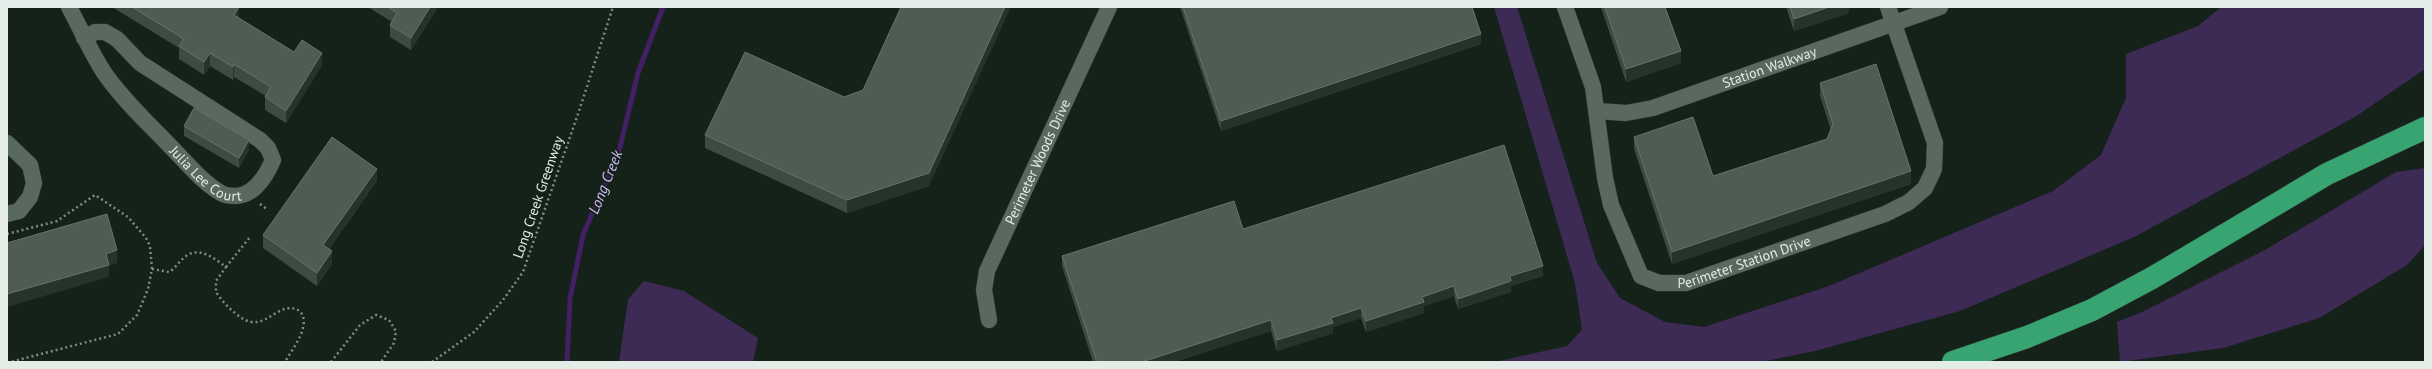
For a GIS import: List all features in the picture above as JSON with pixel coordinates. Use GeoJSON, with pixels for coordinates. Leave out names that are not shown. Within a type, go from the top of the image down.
{"type":"FeatureCollection","features":[{"type":"Feature","properties":{"kind":"highway"},"geometry":{"type":"LineString","coordinates":[[1953,362],[2027,337],[2092,310],[2146,282],[2327,174],[2425,128]]}},
{"type":"Feature","properties":{"kind":"street","name":"Julia Lee Court"},"geometry":{"type":"LineString","coordinates":[[69,7],[84,38],[105,73],[126,101],[204,181],[222,194],[236,196],[247,193],[258,185],[267,174],[273,160],[268,148],[260,140],[140,63],[117,39],[105,32],[95,32],[84,38]]}},
{"type":"Feature","properties":{"kind":"street","name":"Perimeter Woods Drive"},"geometry":{"type":"LineString","coordinates":[[988,320],[984,290],[987,271],[1108,7]]}},
{"type":"Feature","properties":{"kind":"street","name":"Perimeter Station Drive"},"geometry":{"type":"LineString","coordinates":[[1565,7],[1593,87],[1605,178],[1612,205],[1641,276],[1658,283],[1686,283],[1885,214],[1909,202],[1925,188],[1934,169],[1936,143],[1888,7]]}},
{"type":"Feature","properties":{"kind":"street","name":"Station Walkway"},"geometry":{"type":"LineString","coordinates":[[1597,111],[1626,114],[1653,108],[1940,7]]}},
{"type":"Feature","properties":{"kind":"street"},"geometry":{"type":"LineString","coordinates":[[7,143],[30,166],[34,182],[30,198],[19,211],[7,214]]}},
{"type":"Feature","properties":{"kind":"path","name":"Long Creek Greenway"},"geometry":{"type":"LineString","coordinates":[[432,362],[474,332],[515,284],[522,272],[578,114],[613,7]]}},
{"type":"Feature","properties":{"kind":"path"},"geometry":{"type":"LineString","coordinates":[[7,234],[57,220],[95,195],[128,217],[146,238],[152,257],[152,269],[148,289],[137,315],[118,334],[10,362]]}},
{"type":"Feature","properties":{"kind":"path"},"geometry":{"type":"LineString","coordinates":[[250,237],[216,282],[216,292],[243,320],[259,323],[288,308],[297,309],[302,313],[304,320],[303,329],[285,362]]}},
{"type":"Feature","properties":{"kind":"path"},"geometry":{"type":"LineString","coordinates":[[152,269],[170,272],[187,255],[198,252],[205,254],[226,267]]}},
{"type":"Feature","properties":{"kind":"path"},"geometry":{"type":"LineString","coordinates":[[331,362],[360,325],[376,315],[389,320],[396,331],[394,343],[380,362]]}},
{"type":"Feature","properties":{"kind":"shaded area"},"geometry":{"type":"Polygon","coordinates":[[[1494,7],[1517,7],[1597,263],[1620,298],[1665,322],[1704,327],[1829,286],[2053,191],[2101,155],[2126,98],[2126,54],[2198,26],[2221,7],[2425,7],[2425,69],[2355,117],[2134,237],[1960,311],[1815,351],[1761,362],[1495,362],[1567,346],[1582,330],[1575,283],[1494,7]]]}},
{"type":"Feature","properties":{"kind":"shaded area"},"geometry":{"type":"Polygon","coordinates":[[[2425,168],[2425,245],[2407,265],[2319,318],[2223,348],[2120,362],[2117,322],[2142,312],[2265,250],[2396,172],[2425,168]]]}},
{"type":"Feature","properties":{"kind":"shaded area"},"geometry":{"type":"Polygon","coordinates":[[[644,281],[684,291],[758,338],[753,362],[619,362],[628,299],[644,281]]]}},
{"type":"Feature","properties":{"kind":"building"},"geometry":{"type":"Polygon","coordinates":[[[132,7],[239,7],[234,15],[294,52],[302,40],[322,53],[286,111],[265,97],[271,87],[234,64],[233,67],[210,53],[204,62],[179,46],[184,39],[132,7]]]}},
{"type":"Feature","properties":{"kind":"building"},"geometry":{"type":"Polygon","coordinates":[[[388,7],[430,7],[411,38],[390,25],[397,13],[388,7]]]}},
{"type":"Feature","properties":{"kind":"building"},"geometry":{"type":"Polygon","coordinates":[[[901,7],[1005,7],[929,173],[847,200],[705,135],[745,52],[844,97],[863,90],[901,7]]]}},
{"type":"Feature","properties":{"kind":"building"},"geometry":{"type":"Polygon","coordinates":[[[1183,7],[1472,7],[1481,34],[1221,121],[1183,7]]]}},
{"type":"Feature","properties":{"kind":"building"},"geometry":{"type":"Polygon","coordinates":[[[1605,7],[1665,7],[1681,51],[1626,69],[1605,7]]]}},
{"type":"Feature","properties":{"kind":"building"},"geometry":{"type":"Polygon","coordinates":[[[1790,7],[1829,7],[1794,19],[1790,7]]]}},
{"type":"Feature","properties":{"kind":"building"},"geometry":{"type":"Polygon","coordinates":[[[1876,64],[1911,171],[1672,252],[1634,137],[1693,117],[1713,176],[1827,139],[1833,124],[1820,83],[1876,64]]]}},
{"type":"Feature","properties":{"kind":"building"},"geometry":{"type":"Polygon","coordinates":[[[194,108],[249,140],[239,158],[184,126],[194,108]]]}},
{"type":"Feature","properties":{"kind":"building"},"geometry":{"type":"Polygon","coordinates":[[[332,137],[377,169],[323,245],[332,251],[317,273],[263,235],[332,137]]]}},
{"type":"Feature","properties":{"kind":"building"},"geometry":{"type":"Polygon","coordinates":[[[1504,145],[1543,266],[1510,276],[1511,281],[1458,299],[1454,286],[1422,297],[1424,302],[1366,321],[1361,308],[1331,318],[1333,323],[1277,340],[1271,320],[1142,362],[1097,362],[1062,256],[1234,201],[1243,229],[1504,145]]]}},
{"type":"Feature","properties":{"kind":"building"},"geometry":{"type":"Polygon","coordinates":[[[107,214],[117,250],[106,254],[109,265],[7,294],[7,243],[107,214]]]}},
{"type":"Feature","properties":{"kind":"waterway","name":"Long Creek"},"geometry":{"type":"LineString","coordinates":[[567,362],[570,299],[583,235],[619,151],[638,73],[663,7]]}}]}
